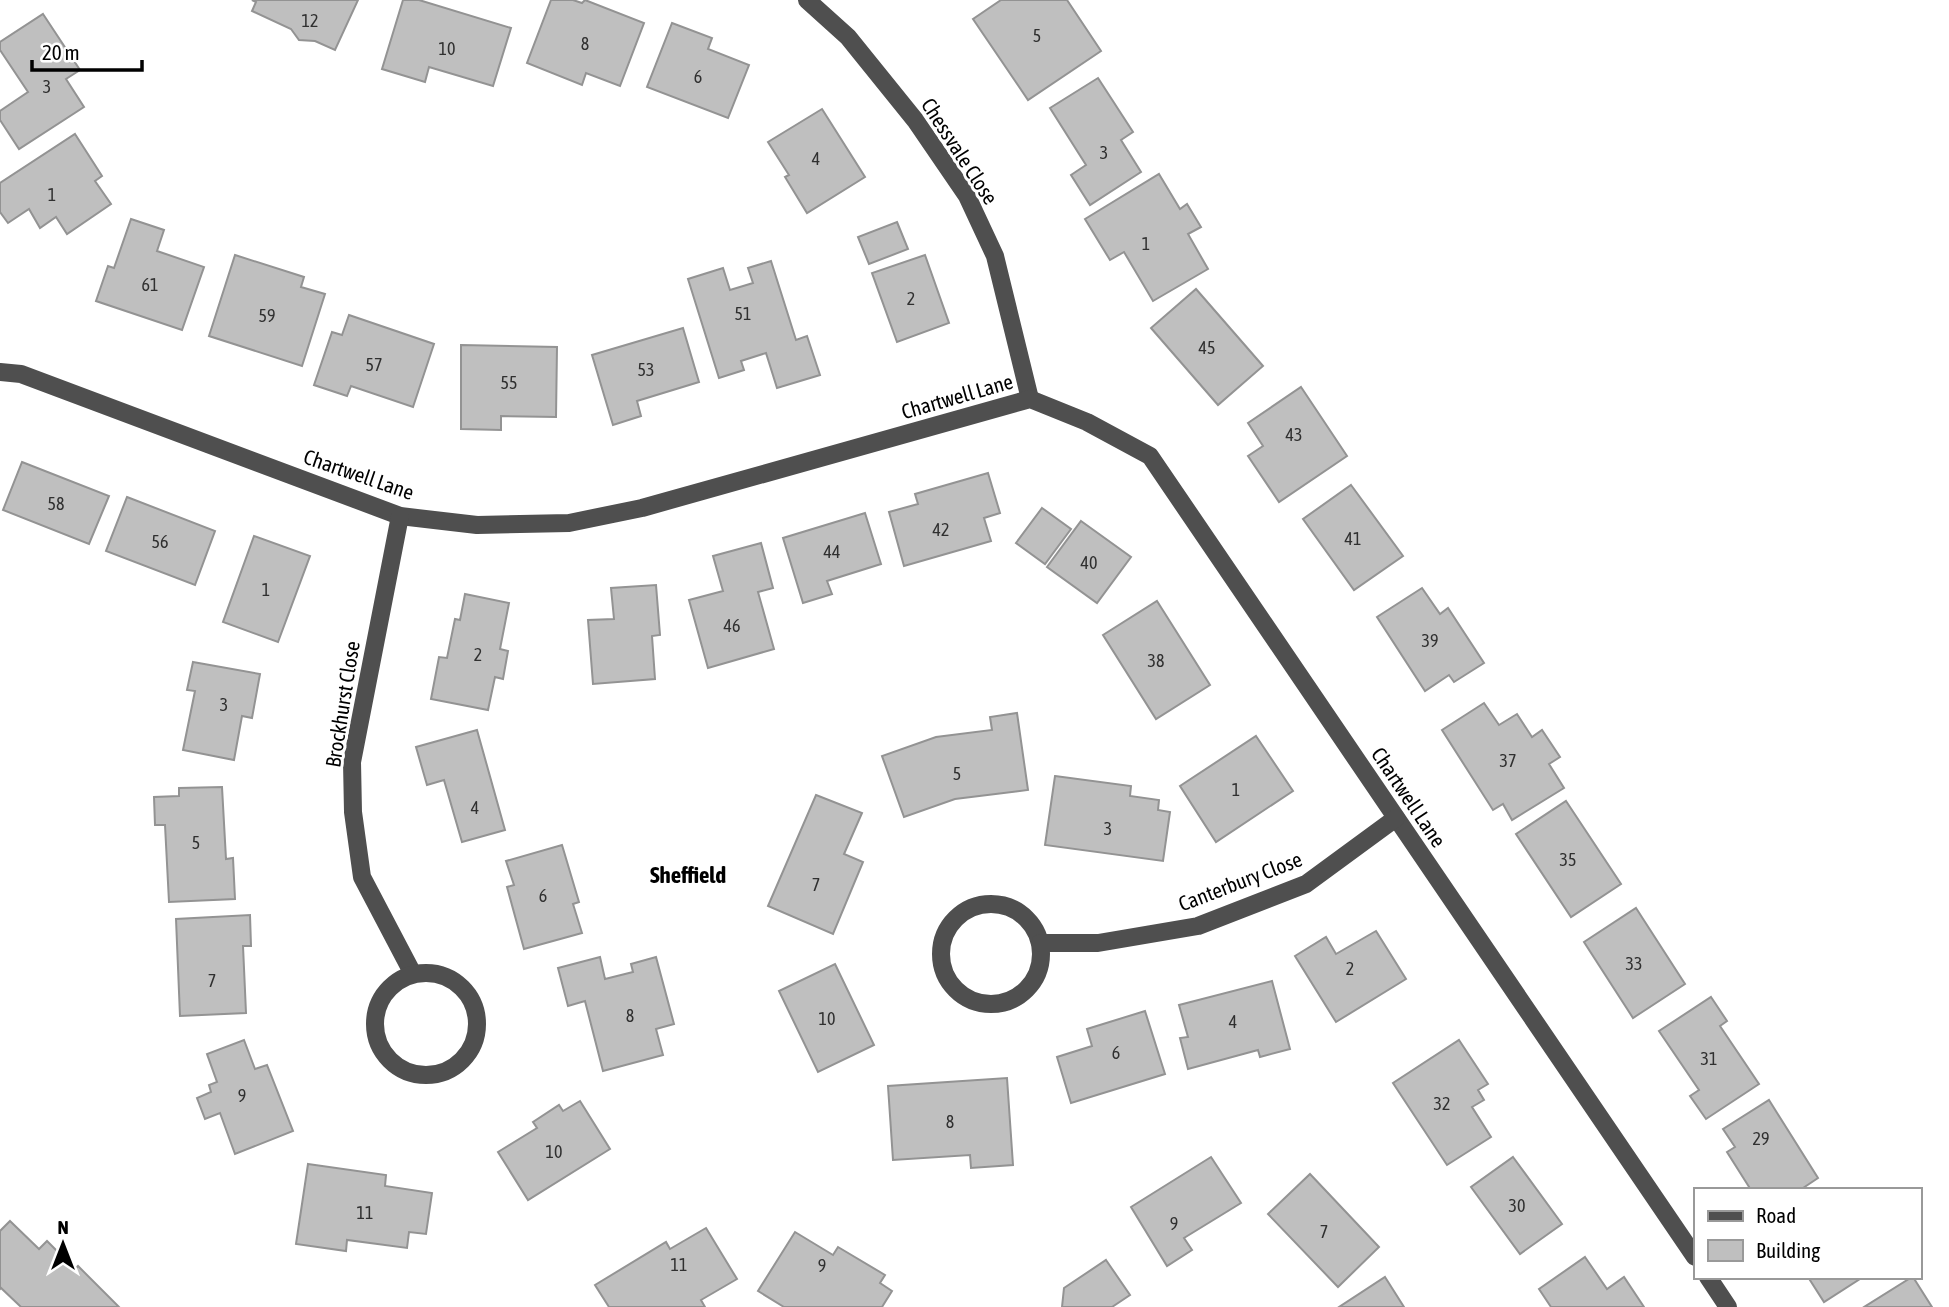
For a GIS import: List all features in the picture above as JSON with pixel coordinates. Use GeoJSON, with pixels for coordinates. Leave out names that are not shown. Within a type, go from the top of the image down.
{"type":"FeatureCollection","features":[{"type":"Feature","properties":{"kind":"street","name":"Chessvale Close"},"geometry":{"type":"LineString","coordinates":[[807,0],[848,37],[915,120],[967,196],[995,256],[1030,399]]}},
{"type":"Feature","properties":{"kind":"street","name":"Chartwell Lane"},"geometry":{"type":"LineString","coordinates":[[0,372],[21,373],[400,516],[477,525],[569,523],[642,508],[1030,399],[1087,422],[1150,456],[1694,1257]]}},
{"type":"Feature","properties":{"kind":"street","name":"Brockhurst Close"},"geometry":{"type":"LineString","coordinates":[[400,516],[352,762],[353,812],[362,877],[412,974]]}},
{"type":"Feature","properties":{"kind":"street","name":"Canterbury Close"},"geometry":{"type":"LineString","coordinates":[[1040,943],[1098,943],[1198,926],[1306,884],[1396,818]]}},
{"type":"Feature","properties":{"kind":"street"},"geometry":{"type":"LineString","coordinates":[[992,903],[1009,907],[1023,915],[1034,928],[1040,943],[1041,960],[1036,976],[1026,989],[1005,1002],[980,1003],[964,997],[952,986],[943,972],[940,956],[942,939],[949,924],[976,905],[992,903]]}},
{"type":"Feature","properties":{"kind":"street"},"geometry":{"type":"LineString","coordinates":[[429,972],[446,976],[460,984],[471,997],[477,1013],[478,1030],[463,1060],[450,1070],[416,1074],[400,1068],[387,1057],[378,1042],[375,1026],[377,1008],[384,994],[397,981],[412,974],[429,972]]}},
{"type":"Feature","properties":{"kind":"street"},"geometry":{"type":"LineString","coordinates":[[1710,1279],[1728,1307]]}},
{"type":"Feature","properties":{"kind":"building"},"geometry":{"type":"Polygon","coordinates":[[[252,0],[358,0],[335,50],[315,41],[299,40],[291,29],[252,11],[256,2],[252,0]]]}},
{"type":"Feature","properties":{"kind":"building"},"geometry":{"type":"Polygon","coordinates":[[[403,0],[419,0],[511,28],[493,86],[429,67],[425,82],[382,69],[403,0]]]}},
{"type":"Feature","properties":{"kind":"building"},"geometry":{"type":"Polygon","coordinates":[[[551,0],[573,0],[582,3],[585,0],[644,23],[620,86],[586,73],[582,85],[527,63],[551,0]]]}},
{"type":"Feature","properties":{"kind":"building"},"geometry":{"type":"Polygon","coordinates":[[[1001,0],[1067,0],[1101,51],[1028,100],[973,19],[1001,0]]]}},
{"type":"Feature","properties":{"kind":"building"},"geometry":{"type":"Polygon","coordinates":[[[43,14],[80,70],[66,79],[84,107],[19,149],[0,120],[0,111],[28,92],[0,50],[0,42],[43,14]]]}},
{"type":"Feature","properties":{"kind":"building"},"geometry":{"type":"Polygon","coordinates":[[[672,23],[712,38],[708,49],[749,65],[728,118],[647,87],[672,23]]]}},
{"type":"Feature","properties":{"kind":"building"},"geometry":{"type":"Polygon","coordinates":[[[1098,78],[1133,132],[1121,140],[1141,172],[1090,205],[1071,175],[1086,165],[1050,108],[1098,78]]]}},
{"type":"Feature","properties":{"kind":"building"},"geometry":{"type":"Polygon","coordinates":[[[822,109],[865,177],[807,213],[785,177],[789,175],[768,142],[822,109]]]}},
{"type":"Feature","properties":{"kind":"building"},"geometry":{"type":"Polygon","coordinates":[[[75,134],[102,176],[95,181],[111,204],[67,234],[56,217],[40,228],[29,209],[8,223],[0,212],[0,183],[75,134]]]}},
{"type":"Feature","properties":{"kind":"building"},"geometry":{"type":"Polygon","coordinates":[[[1159,174],[1180,209],[1187,204],[1201,227],[1188,234],[1208,269],[1153,301],[1124,252],[1110,260],[1085,219],[1159,174]]]}},
{"type":"Feature","properties":{"kind":"building"},"geometry":{"type":"Polygon","coordinates":[[[131,219],[164,230],[157,251],[204,267],[182,330],[96,301],[108,266],[114,268],[131,219]]]}},
{"type":"Feature","properties":{"kind":"building"},"geometry":{"type":"Polygon","coordinates":[[[897,222],[908,249],[869,264],[858,237],[897,222]]]}},
{"type":"Feature","properties":{"kind":"building"},"geometry":{"type":"Polygon","coordinates":[[[235,255],[304,277],[301,287],[325,294],[302,366],[209,336],[235,255]]]}},
{"type":"Feature","properties":{"kind":"building"},"geometry":{"type":"Polygon","coordinates":[[[925,255],[949,323],[897,342],[872,273],[925,255]]]}},
{"type":"Feature","properties":{"kind":"building"},"geometry":{"type":"Polygon","coordinates":[[[771,261],[796,340],[807,336],[820,375],[777,388],[766,353],[741,361],[744,370],[719,378],[688,279],[723,268],[730,290],[753,283],[748,268],[771,261]]]}},
{"type":"Feature","properties":{"kind":"building"},"geometry":{"type":"Polygon","coordinates":[[[1196,289],[1263,366],[1218,405],[1151,328],[1196,289]]]}},
{"type":"Feature","properties":{"kind":"building"},"geometry":{"type":"Polygon","coordinates":[[[349,315],[434,344],[413,407],[351,386],[347,396],[314,385],[332,332],[342,335],[349,315]]]}},
{"type":"Feature","properties":{"kind":"building"},"geometry":{"type":"Polygon","coordinates":[[[683,328],[699,382],[637,401],[641,416],[613,425],[592,355],[683,328]]]}},
{"type":"Feature","properties":{"kind":"building"},"geometry":{"type":"Polygon","coordinates":[[[461,345],[557,347],[556,417],[501,416],[501,430],[461,429],[461,345]]]}},
{"type":"Feature","properties":{"kind":"building"},"geometry":{"type":"Polygon","coordinates":[[[1301,387],[1347,456],[1279,502],[1248,456],[1263,446],[1248,423],[1301,387]]]}},
{"type":"Feature","properties":{"kind":"building"},"geometry":{"type":"Polygon","coordinates":[[[22,462],[109,496],[89,544],[3,510],[22,462]]]}},
{"type":"Feature","properties":{"kind":"building"},"geometry":{"type":"Polygon","coordinates":[[[988,473],[1000,513],[984,518],[991,541],[904,566],[889,512],[918,504],[915,494],[988,473]]]}},
{"type":"Feature","properties":{"kind":"building"},"geometry":{"type":"Polygon","coordinates":[[[1351,485],[1403,556],[1354,590],[1303,519],[1351,485]]]}},
{"type":"Feature","properties":{"kind":"building"},"geometry":{"type":"Polygon","coordinates":[[[127,497],[215,531],[195,585],[106,551],[127,497]]]}},
{"type":"Feature","properties":{"kind":"building"},"geometry":{"type":"Polygon","coordinates":[[[1042,508],[1071,529],[1045,564],[1016,543],[1042,508]]]}},
{"type":"Feature","properties":{"kind":"building"},"geometry":{"type":"Polygon","coordinates":[[[865,513],[881,564],[827,581],[832,594],[803,603],[783,538],[865,513]]]}},
{"type":"Feature","properties":{"kind":"building"},"geometry":{"type":"Polygon","coordinates":[[[1081,521],[1131,557],[1097,603],[1047,567],[1081,521]]]}},
{"type":"Feature","properties":{"kind":"building"},"geometry":{"type":"Polygon","coordinates":[[[254,536],[310,556],[278,642],[223,622],[254,536]]]}},
{"type":"Feature","properties":{"kind":"building"},"geometry":{"type":"Polygon","coordinates":[[[761,543],[773,588],[758,592],[774,649],[708,668],[689,600],[723,591],[713,556],[761,543]]]}},
{"type":"Feature","properties":{"kind":"building"},"geometry":{"type":"Polygon","coordinates":[[[656,585],[660,635],[652,636],[655,679],[593,684],[588,620],[614,619],[611,588],[656,585]]]}},
{"type":"Feature","properties":{"kind":"building"},"geometry":{"type":"Polygon","coordinates":[[[1422,588],[1440,614],[1448,608],[1484,663],[1454,682],[1449,675],[1425,691],[1377,617],[1422,588]]]}},
{"type":"Feature","properties":{"kind":"building"},"geometry":{"type":"Polygon","coordinates":[[[465,594],[509,603],[500,649],[508,651],[503,679],[495,677],[488,710],[431,699],[439,657],[447,658],[455,619],[460,620],[465,594]]]}},
{"type":"Feature","properties":{"kind":"building"},"geometry":{"type":"Polygon","coordinates":[[[1157,601],[1210,685],[1156,719],[1103,635],[1157,601]]]}},
{"type":"Feature","properties":{"kind":"building"},"geometry":{"type":"Polygon","coordinates":[[[193,662],[260,674],[252,718],[242,716],[234,760],[183,750],[195,691],[187,690],[193,662]]]}},
{"type":"Feature","properties":{"kind":"building"},"geometry":{"type":"Polygon","coordinates":[[[1484,703],[1499,725],[1517,714],[1532,737],[1542,730],[1560,757],[1549,764],[1564,788],[1512,820],[1503,804],[1493,810],[1442,730],[1484,703]]]}},
{"type":"Feature","properties":{"kind":"building"},"geometry":{"type":"Polygon","coordinates":[[[1017,713],[1028,790],[955,799],[904,817],[882,756],[936,737],[992,730],[990,717],[1017,713]]]}},
{"type":"Feature","properties":{"kind":"building"},"geometry":{"type":"Polygon","coordinates":[[[477,730],[505,830],[462,842],[444,780],[427,785],[416,747],[477,730]]]}},
{"type":"Feature","properties":{"kind":"building"},"geometry":{"type":"Polygon","coordinates":[[[1256,736],[1293,791],[1216,842],[1180,786],[1256,736]]]}},
{"type":"Feature","properties":{"kind":"building"},"geometry":{"type":"Polygon","coordinates":[[[1055,776],[1131,786],[1130,796],[1159,800],[1158,810],[1170,812],[1163,861],[1045,845],[1055,776]]]}},
{"type":"Feature","properties":{"kind":"building"},"geometry":{"type":"Polygon","coordinates":[[[222,787],[226,859],[233,858],[235,899],[169,902],[165,825],[155,825],[154,797],[179,796],[179,788],[222,787]]]}},
{"type":"Feature","properties":{"kind":"building"},"geometry":{"type":"Polygon","coordinates":[[[816,795],[862,813],[844,854],[863,862],[833,934],[768,906],[816,795]]]}},
{"type":"Feature","properties":{"kind":"building"},"geometry":{"type":"Polygon","coordinates":[[[1566,801],[1621,884],[1571,917],[1516,834],[1566,801]]]}},
{"type":"Feature","properties":{"kind":"building"},"geometry":{"type":"Polygon","coordinates":[[[562,845],[579,902],[573,904],[582,933],[524,949],[507,887],[514,885],[506,861],[562,845]]]}},
{"type":"Feature","properties":{"kind":"building"},"geometry":{"type":"Polygon","coordinates":[[[1636,908],[1685,984],[1633,1018],[1584,942],[1636,908]]]}},
{"type":"Feature","properties":{"kind":"building"},"geometry":{"type":"Polygon","coordinates":[[[250,915],[251,946],[243,946],[246,1013],[180,1016],[176,919],[250,915]]]}},
{"type":"Feature","properties":{"kind":"building"},"geometry":{"type":"Polygon","coordinates":[[[1376,931],[1406,979],[1336,1022],[1295,956],[1326,937],[1336,954],[1376,931]]]}},
{"type":"Feature","properties":{"kind":"building"},"geometry":{"type":"Polygon","coordinates":[[[600,957],[605,979],[633,972],[631,964],[656,957],[674,1024],[656,1029],[663,1055],[603,1071],[585,1001],[568,1006],[558,968],[600,957]]]}},
{"type":"Feature","properties":{"kind":"building"},"geometry":{"type":"Polygon","coordinates":[[[835,964],[874,1045],[818,1072],[779,991],[835,964]]]}},
{"type":"Feature","properties":{"kind":"building"},"geometry":{"type":"Polygon","coordinates":[[[1272,981],[1290,1049],[1260,1057],[1258,1050],[1188,1069],[1180,1038],[1188,1037],[1179,1005],[1272,981]]]}},
{"type":"Feature","properties":{"kind":"building"},"geometry":{"type":"Polygon","coordinates":[[[1711,997],[1727,1021],[1720,1026],[1759,1084],[1706,1119],[1690,1096],[1699,1090],[1659,1031],[1711,997]]]}},
{"type":"Feature","properties":{"kind":"building"},"geometry":{"type":"Polygon","coordinates":[[[1145,1011],[1165,1074],[1071,1103],[1057,1057],[1092,1046],[1087,1029],[1145,1011]]]}},
{"type":"Feature","properties":{"kind":"building"},"geometry":{"type":"Polygon","coordinates":[[[244,1040],[255,1069],[267,1065],[293,1131],[235,1154],[220,1113],[205,1119],[197,1098],[211,1092],[209,1085],[217,1082],[207,1054],[244,1040]]]}},
{"type":"Feature","properties":{"kind":"building"},"geometry":{"type":"Polygon","coordinates":[[[1459,1040],[1488,1084],[1478,1090],[1484,1100],[1472,1107],[1491,1137],[1447,1165],[1393,1083],[1459,1040]]]}},
{"type":"Feature","properties":{"kind":"building"},"geometry":{"type":"Polygon","coordinates":[[[1007,1078],[1013,1165],[971,1168],[970,1155],[893,1160],[888,1086],[1007,1078]]]}},
{"type":"Feature","properties":{"kind":"building"},"geometry":{"type":"Polygon","coordinates":[[[1769,1100],[1818,1178],[1803,1188],[1750,1188],[1727,1152],[1735,1147],[1723,1129],[1769,1100]]]}},
{"type":"Feature","properties":{"kind":"building"},"geometry":{"type":"Polygon","coordinates":[[[580,1101],[610,1149],[528,1200],[498,1152],[537,1128],[533,1122],[559,1105],[563,1111],[580,1101]]]}},
{"type":"Feature","properties":{"kind":"building"},"geometry":{"type":"Polygon","coordinates":[[[1211,1157],[1241,1203],[1184,1238],[1192,1250],[1167,1266],[1131,1207],[1211,1157]]]}},
{"type":"Feature","properties":{"kind":"building"},"geometry":{"type":"Polygon","coordinates":[[[1513,1157],[1562,1224],[1520,1254],[1471,1187],[1513,1157]]]}},
{"type":"Feature","properties":{"kind":"building"},"geometry":{"type":"Polygon","coordinates":[[[308,1164],[386,1175],[385,1186],[432,1193],[426,1234],[409,1232],[407,1248],[347,1240],[346,1251],[296,1244],[308,1164]]]}},
{"type":"Feature","properties":{"kind":"building"},"geometry":{"type":"Polygon","coordinates":[[[1310,1174],[1379,1247],[1338,1287],[1268,1214],[1310,1174]]]}},
{"type":"Feature","properties":{"kind":"building"},"geometry":{"type":"Polygon","coordinates":[[[10,1221],[39,1249],[47,1241],[75,1269],[78,1266],[119,1307],[21,1307],[0,1289],[0,1231],[10,1221]]]}},
{"type":"Feature","properties":{"kind":"building"},"geometry":{"type":"Polygon","coordinates":[[[706,1228],[737,1279],[701,1300],[705,1307],[609,1307],[595,1285],[666,1242],[670,1249],[706,1228]]]}},
{"type":"Feature","properties":{"kind":"building"},"geometry":{"type":"Polygon","coordinates":[[[795,1232],[833,1255],[838,1247],[885,1275],[880,1283],[892,1291],[882,1307],[784,1307],[758,1291],[795,1232]]]}},
{"type":"Feature","properties":{"kind":"building"},"geometry":{"type":"Polygon","coordinates":[[[1585,1257],[1607,1289],[1624,1277],[1644,1307],[1551,1307],[1539,1289],[1585,1257]]]}},
{"type":"Feature","properties":{"kind":"building"},"geometry":{"type":"Polygon","coordinates":[[[1106,1260],[1130,1295],[1112,1307],[1062,1307],[1064,1288],[1106,1260]]]}},
{"type":"Feature","properties":{"kind":"building"},"geometry":{"type":"Polygon","coordinates":[[[1385,1277],[1404,1307],[1339,1307],[1385,1277]]]}},
{"type":"Feature","properties":{"kind":"building"},"geometry":{"type":"Polygon","coordinates":[[[1809,1279],[1860,1279],[1824,1302],[1809,1279]]]}},
{"type":"Feature","properties":{"kind":"building"},"geometry":{"type":"Polygon","coordinates":[[[1909,1279],[1914,1279],[1932,1307],[1864,1307],[1909,1279]]]}},
{"type":"Feature","properties":{"kind":"district","name":"Sheffield"},"geometry":{"type":"Point","coordinates":[688,875]}}]}
